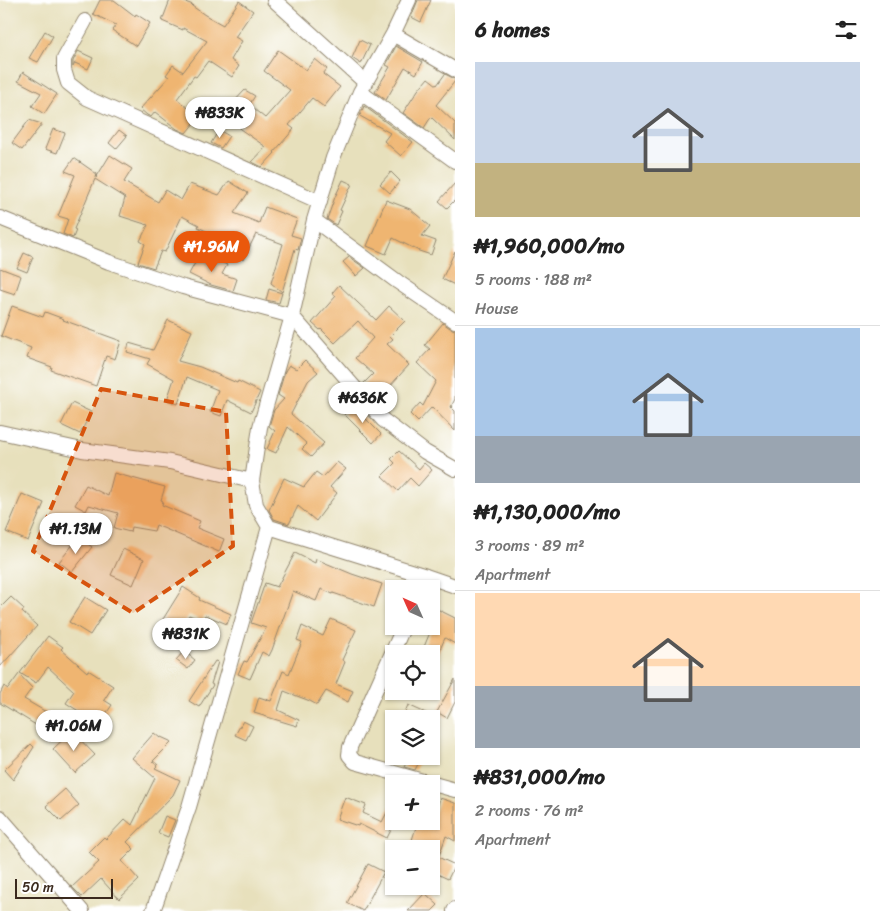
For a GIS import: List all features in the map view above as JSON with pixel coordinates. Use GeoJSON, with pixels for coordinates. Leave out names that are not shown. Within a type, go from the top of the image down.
{"type":"FeatureCollection","features":[{"type":"Feature","properties":{"kind":"street"},"geometry":{"type":"LineString","coordinates":[[274,0],[363,88],[455,160]]}},
{"type":"Feature","properties":{"kind":"street"},"geometry":{"type":"LineString","coordinates":[[409,0],[393,34],[363,88],[333,158],[314,220],[292,316],[260,427],[252,481],[256,506],[269,527],[455,586]]}},
{"type":"Feature","properties":{"kind":"street"},"geometry":{"type":"LineString","coordinates":[[85,21],[64,59],[64,70],[68,83],[87,98],[320,202]]}},
{"type":"Feature","properties":{"kind":"street"},"geometry":{"type":"LineString","coordinates":[[393,34],[455,70]]}},
{"type":"Feature","properties":{"kind":"street"},"geometry":{"type":"LineString","coordinates":[[0,218],[109,262],[183,287],[292,316],[383,420],[425,452],[455,469]]}},
{"type":"Feature","properties":{"kind":"street"},"geometry":{"type":"LineString","coordinates":[[314,220],[455,321]]}},
{"type":"Feature","properties":{"kind":"street"},"geometry":{"type":"LineString","coordinates":[[0,432],[82,450],[170,462],[252,481]]}},
{"type":"Feature","properties":{"kind":"street"},"geometry":{"type":"LineString","coordinates":[[153,911],[189,807],[269,527]]}},
{"type":"Feature","properties":{"kind":"street"},"geometry":{"type":"LineString","coordinates":[[424,580],[426,576]]}},
{"type":"Feature","properties":{"kind":"street"},"geometry":{"type":"LineString","coordinates":[[400,635],[350,747],[349,756],[355,762],[455,790]]}},
{"type":"Feature","properties":{"kind":"street"},"geometry":{"type":"LineString","coordinates":[[0,817],[82,911]]}},
{"type":"Feature","properties":{"kind":"highlighted area"},"geometry":{"type":"Polygon","coordinates":[[[101,389],[226,412],[233,546],[133,613],[33,551],[101,389]]]}},
{"type":"Feature","properties":{"kind":"building"},"geometry":{"type":"Polygon","coordinates":[[[100,0],[114,0],[135,16],[136,14],[150,23],[136,46],[112,30],[116,25],[93,14],[100,0]]]}},
{"type":"Feature","properties":{"kind":"building"},"geometry":{"type":"Polygon","coordinates":[[[170,0],[180,0],[193,5],[205,15],[223,25],[239,1],[253,11],[235,37],[242,41],[231,60],[239,66],[232,77],[208,61],[177,99],[199,117],[186,133],[177,129],[155,112],[151,117],[140,109],[169,77],[166,75],[173,65],[183,72],[207,41],[183,28],[183,30],[162,21],[170,0]]]}},
{"type":"Feature","properties":{"kind":"building"},"geometry":{"type":"Polygon","coordinates":[[[418,0],[431,0],[421,22],[411,17],[418,0]]]}},
{"type":"Feature","properties":{"kind":"building"},"geometry":{"type":"Polygon","coordinates":[[[45,31],[53,36],[38,62],[29,58],[45,31]]]}},
{"type":"Feature","properties":{"kind":"building"},"geometry":{"type":"Polygon","coordinates":[[[360,40],[370,45],[361,64],[352,58],[360,40]]]}},
{"type":"Feature","properties":{"kind":"building"},"geometry":{"type":"Polygon","coordinates":[[[396,46],[423,62],[416,74],[405,67],[386,100],[375,92],[390,67],[386,65],[396,46]]]}},
{"type":"Feature","properties":{"kind":"building"},"geometry":{"type":"Polygon","coordinates":[[[278,50],[306,70],[315,59],[327,69],[323,74],[340,87],[324,107],[312,98],[289,125],[294,129],[262,167],[252,162],[266,147],[240,129],[247,119],[231,105],[245,90],[255,96],[249,105],[265,118],[290,90],[264,71],[278,50]]]}},
{"type":"Feature","properties":{"kind":"building"},"geometry":{"type":"Polygon","coordinates":[[[78,51],[93,58],[88,69],[75,63],[73,67],[73,61],[78,51]]]}},
{"type":"Feature","properties":{"kind":"building"},"geometry":{"type":"Polygon","coordinates":[[[23,72],[57,94],[44,114],[32,106],[41,93],[18,81],[23,72]]]}},
{"type":"Feature","properties":{"kind":"building"},"geometry":{"type":"Polygon","coordinates":[[[445,74],[455,79],[455,81],[436,105],[455,123],[455,140],[431,117],[424,128],[403,113],[428,78],[437,85],[445,74]]]}},
{"type":"Feature","properties":{"kind":"building"},"geometry":{"type":"Polygon","coordinates":[[[364,106],[413,142],[401,156],[384,141],[390,133],[360,116],[364,106]]]}},
{"type":"Feature","properties":{"kind":"building"},"geometry":{"type":"Polygon","coordinates":[[[29,120],[42,124],[22,150],[12,143],[29,120]]]}},
{"type":"Feature","properties":{"kind":"building"},"geometry":{"type":"Polygon","coordinates":[[[53,129],[65,133],[57,153],[45,149],[53,129]]]}},
{"type":"Feature","properties":{"kind":"building"},"geometry":{"type":"Polygon","coordinates":[[[119,130],[127,136],[116,149],[109,143],[119,130]]]}},
{"type":"Feature","properties":{"kind":"building"},"geometry":{"type":"Polygon","coordinates":[[[219,130],[229,136],[221,148],[211,143],[219,130]]]}},
{"type":"Feature","properties":{"kind":"building"},"geometry":{"type":"Polygon","coordinates":[[[110,155],[132,169],[124,182],[158,202],[165,190],[181,200],[190,184],[219,195],[229,181],[248,193],[234,213],[259,223],[265,207],[297,219],[291,235],[301,238],[298,250],[295,249],[282,292],[271,283],[283,244],[256,234],[243,260],[234,252],[238,247],[198,227],[199,225],[182,216],[165,252],[161,251],[154,268],[138,263],[145,244],[140,241],[148,225],[120,216],[125,198],[95,179],[74,229],[76,230],[73,238],[63,234],[68,219],[58,216],[75,175],[65,171],[74,158],[97,174],[96,178],[110,155]]]}},
{"type":"Feature","properties":{"kind":"building"},"geometry":{"type":"Polygon","coordinates":[[[391,172],[400,181],[390,193],[380,184],[391,172]]]}},
{"type":"Feature","properties":{"kind":"building"},"geometry":{"type":"Polygon","coordinates":[[[343,180],[352,184],[340,210],[342,211],[336,225],[327,219],[343,180]]]}},
{"type":"Feature","properties":{"kind":"building"},"geometry":{"type":"Polygon","coordinates":[[[455,183],[455,200],[447,208],[439,201],[455,183]]]}},
{"type":"Feature","properties":{"kind":"building"},"geometry":{"type":"Polygon","coordinates":[[[386,200],[410,209],[430,226],[422,236],[436,241],[431,255],[393,238],[386,254],[367,246],[386,200]]]}},
{"type":"Feature","properties":{"kind":"building"},"geometry":{"type":"Polygon","coordinates":[[[455,251],[455,285],[442,279],[455,251]]]}},
{"type":"Feature","properties":{"kind":"building"},"geometry":{"type":"Polygon","coordinates":[[[201,252],[227,265],[222,274],[237,279],[233,291],[211,285],[189,274],[201,252]]]}},
{"type":"Feature","properties":{"kind":"building"},"geometry":{"type":"Polygon","coordinates":[[[24,253],[33,257],[27,272],[17,268],[24,253]]]}},
{"type":"Feature","properties":{"kind":"building"},"geometry":{"type":"Polygon","coordinates":[[[349,257],[365,268],[356,276],[343,262],[349,257]]]}},
{"type":"Feature","properties":{"kind":"building"},"geometry":{"type":"Polygon","coordinates":[[[0,268],[21,276],[15,294],[0,289],[0,268]]]}},
{"type":"Feature","properties":{"kind":"building"},"geometry":{"type":"Polygon","coordinates":[[[339,285],[376,320],[389,306],[405,321],[390,336],[393,339],[387,344],[409,365],[378,399],[363,384],[373,374],[355,358],[373,338],[358,321],[335,343],[312,323],[336,296],[332,293],[339,285]]]}},
{"type":"Feature","properties":{"kind":"building"},"geometry":{"type":"Polygon","coordinates":[[[269,289],[282,293],[279,303],[266,300],[269,289]]]}},
{"type":"Feature","properties":{"kind":"building"},"geometry":{"type":"Polygon","coordinates":[[[12,306],[43,317],[45,312],[121,341],[115,359],[106,356],[96,386],[51,370],[52,367],[27,358],[31,348],[1,336],[12,306]]]}},
{"type":"Feature","properties":{"kind":"building"},"geometry":{"type":"Polygon","coordinates":[[[168,320],[192,331],[178,361],[200,367],[237,383],[238,381],[260,392],[251,412],[227,400],[221,416],[210,412],[218,390],[187,377],[178,404],[167,400],[174,379],[147,364],[150,359],[127,352],[129,343],[153,350],[168,320]]]}},
{"type":"Feature","properties":{"kind":"building"},"geometry":{"type":"Polygon","coordinates":[[[443,323],[455,330],[455,399],[451,407],[455,411],[455,431],[432,407],[418,422],[410,414],[420,403],[423,406],[436,381],[417,363],[430,349],[425,345],[443,323]]]}},
{"type":"Feature","properties":{"kind":"building"},"geometry":{"type":"Polygon","coordinates":[[[305,360],[318,372],[308,381],[291,414],[324,443],[311,457],[302,449],[307,444],[288,427],[276,453],[267,449],[275,431],[269,426],[274,410],[284,399],[278,395],[285,371],[289,365],[296,369],[305,360]]]}},
{"type":"Feature","properties":{"kind":"building"},"geometry":{"type":"Polygon","coordinates":[[[72,403],[91,412],[80,434],[61,425],[72,403]]]}},
{"type":"Feature","properties":{"kind":"building"},"geometry":{"type":"Polygon","coordinates":[[[353,406],[381,434],[373,443],[344,414],[353,406]]]}},
{"type":"Feature","properties":{"kind":"building"},"geometry":{"type":"Polygon","coordinates":[[[399,451],[419,469],[424,463],[432,470],[418,486],[410,478],[398,491],[382,476],[395,463],[391,459],[399,451]]]}},
{"type":"Feature","properties":{"kind":"building"},"geometry":{"type":"Polygon","coordinates":[[[337,462],[346,469],[330,487],[337,493],[316,521],[298,506],[289,524],[274,519],[269,510],[284,478],[304,487],[316,472],[323,477],[337,462]]]}},
{"type":"Feature","properties":{"kind":"building"},"geometry":{"type":"Polygon","coordinates":[[[114,473],[165,487],[161,500],[163,501],[162,505],[200,521],[197,528],[224,539],[219,552],[156,525],[154,531],[131,527],[130,532],[114,528],[118,513],[89,505],[86,511],[75,505],[86,485],[108,496],[114,473]]]}},
{"type":"Feature","properties":{"kind":"building"},"geometry":{"type":"Polygon","coordinates":[[[22,494],[44,503],[28,541],[6,532],[22,494]]]}},
{"type":"Feature","properties":{"kind":"building"},"geometry":{"type":"Polygon","coordinates":[[[79,537],[92,547],[72,572],[59,562],[79,537]]]}},
{"type":"Feature","properties":{"kind":"building"},"geometry":{"type":"Polygon","coordinates":[[[123,549],[144,559],[133,585],[111,575],[123,549]]]}},
{"type":"Feature","properties":{"kind":"building"},"geometry":{"type":"Polygon","coordinates":[[[295,553],[315,563],[316,559],[382,584],[374,607],[321,589],[316,601],[293,591],[272,650],[269,656],[262,652],[250,679],[238,674],[244,661],[247,662],[266,628],[251,623],[265,583],[277,587],[295,553]]]}},
{"type":"Feature","properties":{"kind":"building"},"geometry":{"type":"Polygon","coordinates":[[[183,587],[200,598],[199,600],[231,614],[227,624],[205,615],[202,621],[189,615],[177,634],[160,624],[183,587]]]}},
{"type":"Feature","properties":{"kind":"building"},"geometry":{"type":"Polygon","coordinates":[[[11,597],[24,609],[22,612],[37,626],[0,667],[0,608],[11,597]]]}},
{"type":"Feature","properties":{"kind":"building"},"geometry":{"type":"Polygon","coordinates":[[[85,597],[106,610],[90,635],[69,622],[85,597]]]}},
{"type":"Feature","properties":{"kind":"building"},"geometry":{"type":"Polygon","coordinates":[[[440,610],[455,618],[455,644],[445,638],[440,649],[440,645],[425,645],[429,635],[440,635],[440,610]]]}},
{"type":"Feature","properties":{"kind":"building"},"geometry":{"type":"Polygon","coordinates":[[[331,619],[356,630],[342,660],[345,662],[336,684],[353,691],[348,702],[326,691],[317,705],[284,691],[278,710],[299,720],[297,726],[254,713],[259,697],[271,701],[283,671],[289,674],[302,642],[297,640],[302,626],[323,636],[331,619]]]}},
{"type":"Feature","properties":{"kind":"building"},"geometry":{"type":"Polygon","coordinates":[[[48,636],[63,647],[61,649],[87,672],[88,670],[113,686],[104,700],[112,705],[99,724],[66,703],[74,691],[48,667],[36,683],[20,673],[48,636]]]}},
{"type":"Feature","properties":{"kind":"building"},"geometry":{"type":"Polygon","coordinates":[[[184,651],[195,660],[188,669],[176,660],[184,651]]]}},
{"type":"Feature","properties":{"kind":"building"},"geometry":{"type":"Polygon","coordinates":[[[215,661],[218,662],[211,684],[213,685],[199,707],[189,701],[215,661]]]}},
{"type":"Feature","properties":{"kind":"building"},"geometry":{"type":"Polygon","coordinates":[[[19,674],[32,688],[24,699],[53,716],[44,730],[0,703],[0,694],[4,686],[8,689],[19,674]]]}},
{"type":"Feature","properties":{"kind":"building"},"geometry":{"type":"Polygon","coordinates":[[[455,679],[455,702],[447,718],[440,714],[440,710],[438,710],[455,679]]]}},
{"type":"Feature","properties":{"kind":"building"},"geometry":{"type":"Polygon","coordinates":[[[408,705],[419,710],[406,710],[408,705]]]}},
{"type":"Feature","properties":{"kind":"building"},"geometry":{"type":"Polygon","coordinates":[[[243,721],[253,726],[246,740],[235,735],[243,721]]]}},
{"type":"Feature","properties":{"kind":"building"},"geometry":{"type":"Polygon","coordinates":[[[72,731],[95,755],[75,773],[53,749],[72,731]]]}},
{"type":"Feature","properties":{"kind":"building"},"geometry":{"type":"Polygon","coordinates":[[[154,733],[160,738],[172,742],[153,761],[158,765],[155,768],[180,780],[173,795],[127,842],[134,849],[122,861],[139,880],[119,899],[101,879],[82,897],[72,887],[99,862],[89,852],[104,837],[106,839],[125,819],[132,825],[155,778],[132,758],[154,733]]]}},
{"type":"Feature","properties":{"kind":"building"},"geometry":{"type":"Polygon","coordinates":[[[31,744],[34,747],[13,780],[4,770],[31,744]]]}},
{"type":"Feature","properties":{"kind":"building"},"geometry":{"type":"Polygon","coordinates":[[[405,765],[418,765],[415,770],[404,767],[405,765]]]}},
{"type":"Feature","properties":{"kind":"building"},"geometry":{"type":"Polygon","coordinates":[[[65,789],[79,805],[61,821],[46,806],[65,789]]]}},
{"type":"Feature","properties":{"kind":"building"},"geometry":{"type":"Polygon","coordinates":[[[345,797],[366,805],[363,813],[382,822],[385,816],[385,830],[391,830],[387,838],[359,824],[358,826],[337,819],[345,797]]]}},
{"type":"Feature","properties":{"kind":"building"},"geometry":{"type":"Polygon","coordinates":[[[440,798],[455,803],[455,841],[446,836],[440,853],[440,840],[412,840],[415,830],[440,830],[440,798]]]}},
{"type":"Feature","properties":{"kind":"building"},"geometry":{"type":"Polygon","coordinates":[[[165,816],[175,820],[168,837],[158,833],[165,816]]]}},
{"type":"Feature","properties":{"kind":"building"},"geometry":{"type":"Polygon","coordinates":[[[440,858],[455,865],[448,879],[440,875],[440,858]]]}},
{"type":"Feature","properties":{"kind":"building"},"geometry":{"type":"Polygon","coordinates":[[[368,864],[384,872],[363,911],[347,903],[368,864]]]}},
{"type":"Feature","properties":{"kind":"building"},"geometry":{"type":"Polygon","coordinates":[[[423,895],[427,895],[438,905],[432,911],[408,911],[423,895]]]}}]}
